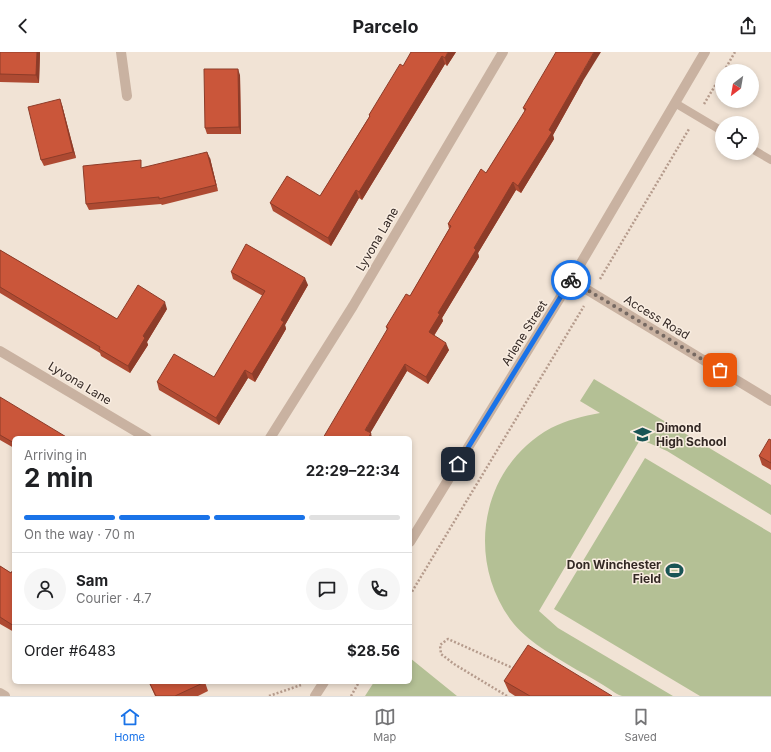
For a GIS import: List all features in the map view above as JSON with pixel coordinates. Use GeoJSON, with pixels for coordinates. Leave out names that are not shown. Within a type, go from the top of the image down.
{"type":"FeatureCollection","features":[{"type":"Feature","properties":{"kind":"street"},"geometry":{"type":"LineString","coordinates":[[121,52],[127,96]]}},
{"type":"Feature","properties":{"kind":"street","name":"Lyvona Lane"},"geometry":{"type":"LineString","coordinates":[[271,436],[353,306],[503,52]]}},
{"type":"Feature","properties":{"kind":"street","name":"Arlene Street"},"geometry":{"type":"LineString","coordinates":[[412,539],[571,280],[705,52]]}},
{"type":"Feature","properties":{"kind":"street","name":"Access Road"},"geometry":{"type":"LineString","coordinates":[[571,280],[771,401]]}},
{"type":"Feature","properties":{"kind":"street","name":"Lyvona Lane"},"geometry":{"type":"LineString","coordinates":[[0,351],[145,436]]}},
{"type":"Feature","properties":{"kind":"street"},"geometry":{"type":"LineString","coordinates":[[315,696],[323,684]]}},
{"type":"Feature","properties":{"kind":"street"},"geometry":{"type":"LineString","coordinates":[[0,693],[5,696]]}},
{"type":"Feature","properties":{"kind":"lane"},"geometry":{"type":"LineString","coordinates":[[675,103],[715,127]]}},
{"type":"Feature","properties":{"kind":"lane"},"geometry":{"type":"LineString","coordinates":[[759,153],[771,160]]}},
{"type":"Feature","properties":{"kind":"path"},"geometry":{"type":"LineString","coordinates":[[728,64],[735,52]]}},
{"type":"Feature","properties":{"kind":"path"},"geometry":{"type":"LineString","coordinates":[[412,592],[715,86]]}},
{"type":"Feature","properties":{"kind":"path"},"geometry":{"type":"LineString","coordinates":[[507,696],[454,664],[441,654],[440,646],[448,639],[522,672]]}},
{"type":"Feature","properties":{"kind":"path"},"geometry":{"type":"LineString","coordinates":[[351,696],[358,684]]}},
{"type":"Feature","properties":{"kind":"path"},"geometry":{"type":"LineString","coordinates":[[269,696],[301,685]]}},
{"type":"Feature","properties":{"kind":"green space"},"geometry":{"type":"Polygon","coordinates":[[[594,379],[771,485],[771,515],[667,451],[640,440],[539,611],[558,628],[673,696],[621,696],[541,648],[524,635],[510,619],[496,594],[488,568],[485,541],[488,514],[496,489],[509,465],[528,445],[551,428],[587,415],[600,413],[580,401],[594,379]]]}},
{"type":"Feature","properties":{"kind":"green space","name":"Don Winchester Field"},"geometry":{"type":"Polygon","coordinates":[[[645,458],[771,533],[771,696],[700,696],[554,609],[645,458]]]}},
{"type":"Feature","properties":{"kind":"green space"},"geometry":{"type":"Polygon","coordinates":[[[412,660],[457,696],[365,696],[373,684],[412,684],[412,660]]]}},
{"type":"Feature","properties":{"kind":"building"},"geometry":{"type":"Polygon","coordinates":[[[0,52],[37,52],[36,75],[0,74],[0,52]]]}},
{"type":"Feature","properties":{"kind":"building"},"geometry":{"type":"Polygon","coordinates":[[[411,52],[448,52],[445,58],[442,56],[359,192],[356,190],[328,238],[270,203],[287,176],[320,196],[370,116],[369,115],[400,64],[403,66],[411,52]]]}},
{"type":"Feature","properties":{"kind":"building"},"geometry":{"type":"Polygon","coordinates":[[[556,52],[594,52],[549,130],[552,132],[518,186],[513,182],[474,248],[476,250],[438,313],[440,314],[429,332],[446,343],[426,377],[405,364],[365,430],[371,433],[369,436],[324,436],[388,328],[386,327],[406,294],[410,296],[451,226],[448,224],[481,169],[486,173],[526,109],[523,108],[556,52]]]}},
{"type":"Feature","properties":{"kind":"building"},"geometry":{"type":"Polygon","coordinates":[[[204,69],[238,69],[239,127],[205,128],[204,69]]]}},
{"type":"Feature","properties":{"kind":"building"},"geometry":{"type":"Polygon","coordinates":[[[60,99],[73,152],[41,160],[28,107],[60,99]]]}},
{"type":"Feature","properties":{"kind":"building"},"geometry":{"type":"Polygon","coordinates":[[[207,152],[216,185],[159,199],[159,197],[86,204],[83,166],[141,160],[141,168],[207,152]]]}},
{"type":"Feature","properties":{"kind":"building"},"geometry":{"type":"Polygon","coordinates":[[[246,244],[305,278],[281,320],[284,322],[252,374],[245,370],[216,418],[157,382],[174,354],[214,377],[265,291],[231,272],[246,244]]]}},
{"type":"Feature","properties":{"kind":"building"},"geometry":{"type":"Polygon","coordinates":[[[0,250],[117,319],[138,285],[165,302],[143,336],[145,338],[128,366],[99,349],[100,347],[0,287],[0,250]]]}},
{"type":"Feature","properties":{"kind":"building"},"geometry":{"type":"Polygon","coordinates":[[[0,397],[65,436],[12,436],[12,442],[0,435],[0,397]]]}},
{"type":"Feature","properties":{"kind":"building"},"geometry":{"type":"Polygon","coordinates":[[[769,439],[771,440],[771,463],[759,456],[769,439]]]}},
{"type":"Feature","properties":{"kind":"building"},"geometry":{"type":"Polygon","coordinates":[[[0,566],[11,573],[12,571],[12,625],[0,617],[0,566]]]}},
{"type":"Feature","properties":{"kind":"building"},"geometry":{"type":"Polygon","coordinates":[[[528,645],[612,696],[530,696],[504,681],[528,645]]]}},
{"type":"Feature","properties":{"kind":"building"},"geometry":{"type":"Polygon","coordinates":[[[150,684],[201,684],[175,696],[156,696],[150,684]]]}},
{"type":"Feature","properties":{"kind":"way so far"},"geometry":{"type":"LineString","coordinates":[[571,280],[720,370]]}},
{"type":"Feature","properties":{"kind":"place","name":"Dimond High School"},"geometry":{"type":"Point","coordinates":[643,434]}},
{"type":"Feature","properties":{"kind":"place","name":"Don Winchester Field"},"geometry":{"type":"Point","coordinates":[674,571]}},
{"type":"Feature","properties":{"kind":"route"},"geometry":{"type":"LineString","coordinates":[[458,464],[571,280]]}}]}
